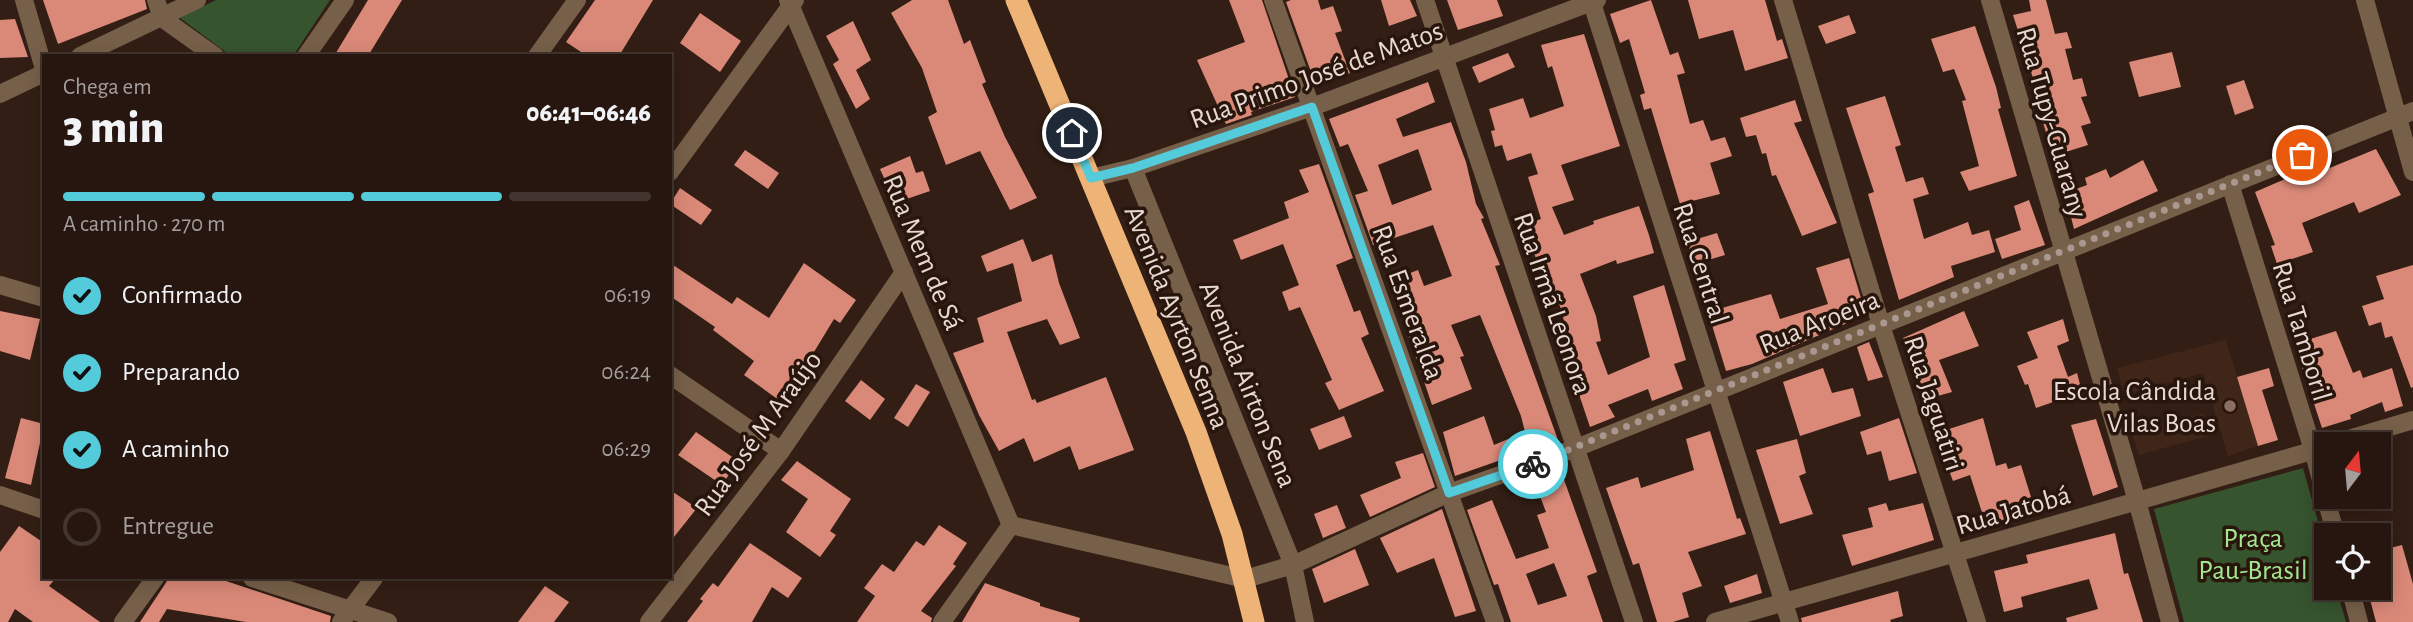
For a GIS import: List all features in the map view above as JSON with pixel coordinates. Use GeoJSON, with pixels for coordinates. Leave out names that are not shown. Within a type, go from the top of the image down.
{"type":"FeatureCollection","features":[{"type":"Feature","properties":{"kind":"highway","name":"Avenida Ayrton Senna"},"geometry":{"type":"LineString","coordinates":[[1016,0],[1196,432],[1245,579],[1254,622]]}},
{"type":"Feature","properties":{"kind":"street"},"geometry":{"type":"LineString","coordinates":[[23,0],[42,64]]}},
{"type":"Feature","properties":{"kind":"street"},"geometry":{"type":"LineString","coordinates":[[156,0],[162,18],[212,54]]}},
{"type":"Feature","properties":{"kind":"street"},"geometry":{"type":"LineString","coordinates":[[84,54],[197,0]]}},
{"type":"Feature","properties":{"kind":"street"},"geometry":{"type":"LineString","coordinates":[[307,54],[345,0]]}},
{"type":"Feature","properties":{"kind":"street"},"geometry":{"type":"LineString","coordinates":[[538,54],[577,0]]}},
{"type":"Feature","properties":{"kind":"street","name":"Rua Esmeralda"},"geometry":{"type":"LineString","coordinates":[[1273,0],[1494,622]]}},
{"type":"Feature","properties":{"kind":"street","name":"Rua Irmã Leonora"},"geometry":{"type":"LineString","coordinates":[[1425,0],[1634,622]]}},
{"type":"Feature","properties":{"kind":"street","name":"Rua Jaguatiri"},"geometry":{"type":"LineString","coordinates":[[1783,0],[1881,325],[1977,622]]}},
{"type":"Feature","properties":{"kind":"street","name":"Rua Tupy-Guarany"},"geometry":{"type":"LineString","coordinates":[[1990,0],[2170,622]]}},
{"type":"Feature","properties":{"kind":"street"},"geometry":{"type":"LineString","coordinates":[[2365,0],[2406,114],[2413,172]]}},
{"type":"Feature","properties":{"kind":"street","name":"Rua Primo José de Matos"},"geometry":{"type":"LineString","coordinates":[[1091,178],[1133,168],[1312,107],[1593,1]]}},
{"type":"Feature","properties":{"kind":"street","name":"Rua Central"},"geometry":{"type":"LineString","coordinates":[[1593,1],[1790,622]]}},
{"type":"Feature","properties":{"kind":"street"},"geometry":{"type":"LineString","coordinates":[[672,169],[791,2]]}},
{"type":"Feature","properties":{"kind":"street","name":"Rua Mem de Sá"},"geometry":{"type":"LineString","coordinates":[[791,2],[1011,525]]}},
{"type":"Feature","properties":{"kind":"street"},"geometry":{"type":"LineString","coordinates":[[0,94],[42,72]]}},
{"type":"Feature","properties":{"kind":"street"},"geometry":{"type":"LineString","coordinates":[[0,77],[18,85]]}},
{"type":"Feature","properties":{"kind":"street","name":"Rua Aroeira"},"geometry":{"type":"LineString","coordinates":[[1245,579],[1293,565],[1449,493],[1576,448],[2406,114]]}},
{"type":"Feature","properties":{"kind":"street","name":"Avenida Airton Sena"},"geometry":{"type":"LineString","coordinates":[[1133,168],[1293,565],[1305,622]]}},
{"type":"Feature","properties":{"kind":"street","name":"Rua Tamboril"},"geometry":{"type":"LineString","coordinates":[[2230,184],[2314,434]]}},
{"type":"Feature","properties":{"kind":"street","name":"Rua José M Araújo"},"geometry":{"type":"LineString","coordinates":[[649,622],[781,451],[904,272]]}},
{"type":"Feature","properties":{"kind":"street"},"geometry":{"type":"LineString","coordinates":[[0,285],[42,297]]}},
{"type":"Feature","properties":{"kind":"street"},"geometry":{"type":"LineString","coordinates":[[672,376],[781,451]]}},
{"type":"Feature","properties":{"kind":"street"},"geometry":{"type":"LineString","coordinates":[[2372,432],[2413,420]]}},
{"type":"Feature","properties":{"kind":"street","name":"Rua Jatobá"},"geometry":{"type":"LineString","coordinates":[[1716,622],[2314,450]]}},
{"type":"Feature","properties":{"kind":"street"},"geometry":{"type":"LineString","coordinates":[[3,502],[42,510]]}},
{"type":"Feature","properties":{"kind":"street"},"geometry":{"type":"LineString","coordinates":[[942,622],[1011,525],[1245,579]]}},
{"type":"Feature","properties":{"kind":"street"},"geometry":{"type":"LineString","coordinates":[[123,622],[154,579]]}},
{"type":"Feature","properties":{"kind":"street"},"geometry":{"type":"LineString","coordinates":[[254,579],[346,616],[388,622]]}},
{"type":"Feature","properties":{"kind":"street"},"geometry":{"type":"LineString","coordinates":[[346,616],[373,579]]}},
{"type":"Feature","properties":{"kind":"street"},"geometry":{"type":"LineString","coordinates":[[2353,600],[2359,622]]}},
{"type":"Feature","properties":{"kind":"shaded area","name":"Escola Cândida Vilas Boas"},"geometry":{"type":"Polygon","coordinates":[[[2226,340],[2258,446],[2228,456],[2203,373],[2124,395],[2117,368],[2226,340]]]}},
{"type":"Feature","properties":{"kind":"shaded area"},"geometry":{"type":"Polygon","coordinates":[[[2203,413],[2211,435],[2139,455],[2132,434],[2203,413]]]}},
{"type":"Feature","properties":{"kind":"green space"},"geometry":{"type":"Polygon","coordinates":[[[216,0],[330,0],[294,54],[228,54],[180,18],[216,0]]]}},
{"type":"Feature","properties":{"kind":"green space","name":"Praça Pau-Brasil"},"geometry":{"type":"Polygon","coordinates":[[[2303,468],[2318,523],[2314,523],[2314,600],[2340,600],[2346,622],[2184,622],[2154,509],[2303,468]]]}},
{"type":"Feature","properties":{"kind":"building"},"geometry":{"type":"Polygon","coordinates":[[[43,0],[145,0],[147,9],[58,44],[43,0]]]}},
{"type":"Feature","properties":{"kind":"building"},"geometry":{"type":"Polygon","coordinates":[[[368,0],[402,0],[369,54],[335,54],[368,0]]]}},
{"type":"Feature","properties":{"kind":"building"},"geometry":{"type":"Polygon","coordinates":[[[595,0],[653,0],[620,54],[584,54],[566,42],[595,0]]]}},
{"type":"Feature","properties":{"kind":"building"},"geometry":{"type":"Polygon","coordinates":[[[912,0],[948,0],[964,44],[970,40],[986,82],[982,84],[1005,137],[1037,198],[1010,210],[980,151],[946,165],[928,117],[937,112],[922,68],[891,13],[912,0]]]}},
{"type":"Feature","properties":{"kind":"building"},"geometry":{"type":"Polygon","coordinates":[[[1229,0],[1262,0],[1295,97],[1226,124],[1197,60],[1245,42],[1229,0]]]}},
{"type":"Feature","properties":{"kind":"building"},"geometry":{"type":"Polygon","coordinates":[[[1318,0],[1321,10],[1333,6],[1342,31],[1335,33],[1350,73],[1316,86],[1286,2],[1318,0]]]}},
{"type":"Feature","properties":{"kind":"building"},"geometry":{"type":"Polygon","coordinates":[[[1381,0],[1410,0],[1417,16],[1389,26],[1381,0]]]}},
{"type":"Feature","properties":{"kind":"building"},"geometry":{"type":"Polygon","coordinates":[[[1447,0],[1497,0],[1503,16],[1458,30],[1447,0]]]}},
{"type":"Feature","properties":{"kind":"building"},"geometry":{"type":"Polygon","coordinates":[[[1651,0],[1670,55],[1678,52],[1685,73],[1677,75],[1690,124],[1703,120],[1711,141],[1725,137],[1732,156],[1710,163],[1720,194],[1680,204],[1651,108],[1644,110],[1640,95],[1645,93],[1629,39],[1620,43],[1610,14],[1651,0]]]}},
{"type":"Feature","properties":{"kind":"building"},"geometry":{"type":"Polygon","coordinates":[[[1688,0],[1765,0],[1777,41],[1782,39],[1788,58],[1745,71],[1733,30],[1699,39],[1688,0]]]}},
{"type":"Feature","properties":{"kind":"building"},"geometry":{"type":"Polygon","coordinates":[[[2029,0],[2046,0],[2055,34],[2067,32],[2072,48],[2065,49],[2073,80],[2082,78],[2087,96],[2081,97],[2091,123],[2081,126],[2088,145],[2053,156],[2042,119],[2051,116],[2039,77],[2033,78],[2013,15],[2031,11],[2029,0]]]}},
{"type":"Feature","properties":{"kind":"building"},"geometry":{"type":"Polygon","coordinates":[[[700,13],[741,41],[720,72],[680,43],[700,13]]]}},
{"type":"Feature","properties":{"kind":"building"},"geometry":{"type":"Polygon","coordinates":[[[1849,15],[1856,33],[1826,44],[1818,26],[1849,15]]]}},
{"type":"Feature","properties":{"kind":"building"},"geometry":{"type":"Polygon","coordinates":[[[15,19],[28,57],[0,58],[0,20],[15,19]]]}},
{"type":"Feature","properties":{"kind":"building"},"geometry":{"type":"Polygon","coordinates":[[[853,21],[871,60],[856,70],[870,99],[856,109],[833,64],[839,60],[826,36],[853,21]]]}},
{"type":"Feature","properties":{"kind":"building"},"geometry":{"type":"Polygon","coordinates":[[[1975,26],[1996,87],[2001,108],[1998,109],[2017,176],[1969,191],[1960,172],[1979,166],[1962,101],[1966,100],[1954,69],[1943,72],[1931,39],[1975,26]]]}},
{"type":"Feature","properties":{"kind":"building"},"geometry":{"type":"Polygon","coordinates":[[[1584,34],[1620,146],[1561,165],[1574,200],[1552,207],[1564,235],[1594,224],[1593,221],[1639,206],[1649,235],[1654,253],[1617,264],[1616,260],[1580,274],[1596,316],[1601,341],[1596,342],[1608,375],[1650,357],[1633,296],[1664,285],[1686,360],[1674,364],[1683,389],[1652,401],[1648,389],[1608,405],[1615,417],[1590,427],[1558,332],[1566,329],[1561,309],[1543,262],[1538,264],[1524,225],[1541,219],[1528,177],[1538,174],[1531,153],[1507,161],[1502,145],[1495,147],[1491,131],[1495,130],[1489,109],[1523,98],[1530,118],[1564,106],[1552,66],[1548,68],[1541,45],[1584,34]]]}},
{"type":"Feature","properties":{"kind":"building"},"geometry":{"type":"Polygon","coordinates":[[[2172,52],[2181,87],[2139,97],[2129,62],[2172,52]]]}},
{"type":"Feature","properties":{"kind":"building"},"geometry":{"type":"Polygon","coordinates":[[[1508,53],[1515,67],[1479,83],[1472,67],[1508,53]]]}},
{"type":"Feature","properties":{"kind":"building"},"geometry":{"type":"Polygon","coordinates":[[[2244,80],[2254,108],[2235,115],[2226,86],[2244,80]]]}},
{"type":"Feature","properties":{"kind":"building"},"geometry":{"type":"Polygon","coordinates":[[[1428,82],[1435,102],[1396,119],[1403,137],[1451,122],[1466,162],[1476,204],[1484,218],[1481,219],[1500,265],[1495,266],[1558,440],[1455,476],[1443,432],[1484,416],[1494,445],[1525,432],[1521,416],[1480,315],[1451,325],[1464,356],[1460,357],[1472,389],[1432,405],[1402,316],[1409,314],[1397,278],[1418,270],[1424,286],[1452,276],[1433,225],[1373,245],[1355,195],[1368,191],[1348,144],[1340,147],[1329,119],[1428,82]],[[1418,149],[1378,165],[1392,205],[1432,190],[1418,149]]]}},
{"type":"Feature","properties":{"kind":"building"},"geometry":{"type":"Polygon","coordinates":[[[1885,96],[1901,145],[1895,147],[1906,182],[1923,177],[1929,194],[1913,199],[1924,239],[1968,222],[1972,235],[1989,230],[1995,252],[1951,266],[1954,277],[1899,300],[1868,194],[1874,192],[1846,108],[1885,96]]]}},
{"type":"Feature","properties":{"kind":"building"},"geometry":{"type":"Polygon","coordinates":[[[1795,100],[1802,121],[1794,123],[1837,223],[1802,236],[1776,175],[1772,176],[1766,153],[1762,154],[1756,135],[1746,137],[1740,118],[1795,100]]]}},
{"type":"Feature","properties":{"kind":"building"},"geometry":{"type":"Polygon","coordinates":[[[2376,149],[2401,195],[2359,213],[2354,202],[2302,223],[2313,252],[2277,264],[2271,246],[2275,245],[2255,192],[2290,177],[2293,183],[2376,149]]]}},
{"type":"Feature","properties":{"kind":"building"},"geometry":{"type":"Polygon","coordinates":[[[745,150],[779,173],[768,189],[734,165],[745,150]]]}},
{"type":"Feature","properties":{"kind":"building"},"geometry":{"type":"Polygon","coordinates":[[[910,156],[916,173],[923,171],[930,191],[895,203],[880,169],[910,156]]]}},
{"type":"Feature","properties":{"kind":"building"},"geometry":{"type":"Polygon","coordinates":[[[2143,160],[2158,191],[2074,229],[2065,193],[2087,185],[2085,178],[2106,169],[2110,178],[2143,160]]]}},
{"type":"Feature","properties":{"kind":"building"},"geometry":{"type":"Polygon","coordinates":[[[1319,164],[1353,258],[1336,265],[1354,312],[1360,310],[1369,334],[1361,338],[1384,391],[1339,410],[1325,383],[1332,380],[1300,307],[1289,311],[1282,292],[1299,285],[1283,244],[1241,260],[1233,240],[1289,218],[1284,202],[1309,192],[1299,170],[1319,164]]]}},
{"type":"Feature","properties":{"kind":"building"},"geometry":{"type":"Polygon","coordinates":[[[680,188],[712,210],[701,225],[672,205],[680,188]]]}},
{"type":"Feature","properties":{"kind":"building"},"geometry":{"type":"Polygon","coordinates":[[[2029,200],[2045,245],[2002,259],[1995,239],[2021,230],[2014,206],[2029,200]]]}},
{"type":"Feature","properties":{"kind":"building"},"geometry":{"type":"Polygon","coordinates":[[[1717,233],[1725,255],[1695,264],[1687,242],[1717,233]]]}},
{"type":"Feature","properties":{"kind":"building"},"geometry":{"type":"Polygon","coordinates":[[[1023,239],[1032,262],[1052,254],[1059,283],[1080,338],[1060,345],[1047,319],[1007,332],[1032,400],[1035,399],[1037,403],[1106,377],[1134,450],[1079,470],[1070,446],[1034,462],[1024,438],[999,451],[979,415],[953,353],[984,342],[977,318],[1022,301],[1013,263],[987,272],[981,256],[1023,239]]]}},
{"type":"Feature","properties":{"kind":"building"},"geometry":{"type":"Polygon","coordinates":[[[1849,258],[1866,315],[1752,364],[1726,371],[1708,312],[1771,294],[1780,319],[1828,304],[1816,268],[1849,258]]]}},
{"type":"Feature","properties":{"kind":"building"},"geometry":{"type":"Polygon","coordinates":[[[804,263],[856,300],[840,323],[834,319],[783,403],[744,375],[754,361],[713,330],[715,327],[672,297],[672,264],[732,304],[737,297],[769,318],[804,263]]]}},
{"type":"Feature","properties":{"kind":"building"},"geometry":{"type":"Polygon","coordinates":[[[2413,265],[2411,388],[2392,336],[2385,338],[2381,322],[2369,326],[2362,306],[2384,299],[2376,276],[2413,265]]]}},
{"type":"Feature","properties":{"kind":"building"},"geometry":{"type":"Polygon","coordinates":[[[0,311],[40,319],[30,360],[0,351],[0,311]]]}},
{"type":"Feature","properties":{"kind":"building"},"geometry":{"type":"Polygon","coordinates":[[[1964,311],[1979,346],[1939,360],[1952,392],[1927,399],[1903,338],[1964,311]]]}},
{"type":"Feature","properties":{"kind":"building"},"geometry":{"type":"Polygon","coordinates":[[[2063,319],[2069,341],[2057,346],[2068,377],[2077,373],[2082,392],[2036,408],[2028,384],[2025,385],[2017,366],[2038,358],[2027,332],[2063,319]]]}},
{"type":"Feature","properties":{"kind":"building"},"geometry":{"type":"Polygon","coordinates":[[[2336,331],[2353,373],[2360,370],[2363,378],[2392,368],[2403,406],[2385,412],[2382,402],[2350,415],[2351,419],[2322,428],[2301,364],[2312,361],[2304,341],[2336,331]]]}},
{"type":"Feature","properties":{"kind":"building"},"geometry":{"type":"Polygon","coordinates":[[[1869,342],[1883,377],[1868,381],[1857,347],[1869,342]]]}},
{"type":"Feature","properties":{"kind":"building"},"geometry":{"type":"Polygon","coordinates":[[[1823,368],[1832,393],[1853,388],[1861,416],[1800,436],[1783,382],[1823,368]]]}},
{"type":"Feature","properties":{"kind":"building"},"geometry":{"type":"Polygon","coordinates":[[[2269,368],[2274,386],[2262,390],[2278,440],[2258,446],[2237,377],[2269,368]]]}},
{"type":"Feature","properties":{"kind":"building"},"geometry":{"type":"Polygon","coordinates":[[[861,380],[885,399],[870,420],[845,401],[861,380]]]}},
{"type":"Feature","properties":{"kind":"building"},"geometry":{"type":"Polygon","coordinates":[[[916,384],[930,392],[908,427],[894,418],[916,384]]]}},
{"type":"Feature","properties":{"kind":"building"},"geometry":{"type":"Polygon","coordinates":[[[1344,416],[1352,437],[1319,450],[1310,429],[1344,416]]]}},
{"type":"Feature","properties":{"kind":"building"},"geometry":{"type":"Polygon","coordinates":[[[21,418],[42,423],[31,485],[5,478],[21,418]]]}},
{"type":"Feature","properties":{"kind":"building"},"geometry":{"type":"Polygon","coordinates":[[[1899,418],[1917,473],[1889,481],[1881,451],[1867,455],[1860,432],[1899,418]]]}},
{"type":"Feature","properties":{"kind":"building"},"geometry":{"type":"Polygon","coordinates":[[[1983,418],[1996,466],[2006,463],[2008,469],[2021,465],[2031,497],[2019,502],[2023,514],[1986,525],[1970,475],[1953,481],[1945,460],[1954,457],[1946,430],[1983,418]]]}},
{"type":"Feature","properties":{"kind":"building"},"geometry":{"type":"Polygon","coordinates":[[[2096,419],[2118,487],[2093,496],[2071,425],[2096,419]]]}},
{"type":"Feature","properties":{"kind":"building"},"geometry":{"type":"Polygon","coordinates":[[[1710,431],[1737,519],[1740,518],[1746,534],[1688,552],[1702,586],[1682,593],[1689,617],[1673,622],[1657,622],[1639,563],[1633,565],[1606,488],[1638,477],[1641,488],[1694,470],[1686,439],[1710,431]]]}},
{"type":"Feature","properties":{"kind":"building"},"geometry":{"type":"Polygon","coordinates":[[[696,432],[738,461],[722,485],[678,455],[696,432]]]}},
{"type":"Feature","properties":{"kind":"building"},"geometry":{"type":"Polygon","coordinates":[[[1797,439],[1806,473],[1799,476],[1813,514],[1780,524],[1756,450],[1797,439]]]}},
{"type":"Feature","properties":{"kind":"building"},"geometry":{"type":"Polygon","coordinates":[[[1423,453],[1435,487],[1370,517],[1360,495],[1401,478],[1395,462],[1423,453]]]}},
{"type":"Feature","properties":{"kind":"building"},"geometry":{"type":"Polygon","coordinates":[[[797,461],[851,499],[830,531],[836,535],[820,557],[786,532],[808,499],[781,480],[797,461]]]}},
{"type":"Feature","properties":{"kind":"building"},"geometry":{"type":"Polygon","coordinates":[[[1562,474],[1597,572],[1587,576],[1603,622],[1511,622],[1498,584],[1494,585],[1467,510],[1492,500],[1516,559],[1549,548],[1537,515],[1546,512],[1535,483],[1562,474]],[[1554,563],[1526,574],[1538,605],[1567,596],[1554,563]]]}},
{"type":"Feature","properties":{"kind":"building"},"geometry":{"type":"Polygon","coordinates":[[[672,491],[697,508],[672,539],[672,491]]]}},
{"type":"Feature","properties":{"kind":"building"},"geometry":{"type":"Polygon","coordinates":[[[1886,503],[1889,511],[1923,503],[1934,540],[1852,566],[1842,535],[1873,527],[1868,508],[1886,503]]]}},
{"type":"Feature","properties":{"kind":"building"},"geometry":{"type":"Polygon","coordinates":[[[1337,505],[1346,528],[1323,538],[1314,514],[1337,505]]]}},
{"type":"Feature","properties":{"kind":"building"},"geometry":{"type":"Polygon","coordinates":[[[1442,509],[1476,611],[1455,617],[1434,558],[1397,573],[1380,538],[1442,509]]]}},
{"type":"Feature","properties":{"kind":"building"},"geometry":{"type":"Polygon","coordinates":[[[939,525],[967,543],[953,564],[956,566],[921,611],[932,618],[931,622],[857,622],[875,596],[864,588],[882,564],[894,572],[916,541],[924,546],[939,525]]]}},
{"type":"Feature","properties":{"kind":"building"},"geometry":{"type":"Polygon","coordinates":[[[19,526],[42,542],[42,579],[55,579],[49,586],[100,622],[33,622],[15,609],[8,622],[0,622],[0,552],[19,526]]]}},
{"type":"Feature","properties":{"kind":"building"},"geometry":{"type":"Polygon","coordinates":[[[2115,533],[2124,574],[2128,573],[2143,622],[2067,622],[2066,618],[2098,609],[2089,579],[2021,597],[2023,607],[2004,612],[1994,571],[2028,563],[2026,555],[2115,533]]]}},
{"type":"Feature","properties":{"kind":"building"},"geometry":{"type":"Polygon","coordinates":[[[750,543],[802,578],[788,598],[772,587],[752,622],[687,622],[703,601],[700,599],[713,583],[718,587],[750,543]]]}},
{"type":"Feature","properties":{"kind":"building"},"geometry":{"type":"Polygon","coordinates":[[[2402,545],[2413,584],[2413,622],[2376,622],[2370,600],[2391,600],[2391,548],[2402,545]]]}},
{"type":"Feature","properties":{"kind":"building"},"geometry":{"type":"Polygon","coordinates":[[[1355,549],[1369,585],[1324,603],[1312,569],[1355,549]]]}},
{"type":"Feature","properties":{"kind":"building"},"geometry":{"type":"Polygon","coordinates":[[[1757,574],[1762,593],[1730,603],[1724,586],[1757,574]]]}},
{"type":"Feature","properties":{"kind":"building"},"geometry":{"type":"Polygon","coordinates":[[[168,579],[220,579],[331,616],[330,622],[246,622],[167,609],[159,622],[140,622],[168,579]]]}},
{"type":"Feature","properties":{"kind":"building"},"geometry":{"type":"Polygon","coordinates":[[[985,583],[1040,603],[1040,606],[1080,618],[1079,622],[962,622],[985,583]]]}},
{"type":"Feature","properties":{"kind":"building"},"geometry":{"type":"Polygon","coordinates":[[[545,586],[569,602],[554,622],[518,622],[545,586]]]}},
{"type":"Feature","properties":{"kind":"building"},"geometry":{"type":"Polygon","coordinates":[[[1898,591],[1903,616],[1890,620],[1891,622],[1802,622],[1801,618],[1898,591]]]}},
{"type":"Feature","properties":{"kind":"way so far"},"geometry":{"type":"LineString","coordinates":[[1533,464],[2302,155]]}},
{"type":"Feature","properties":{"kind":"place","name":"Escola Cândida Vilas Boas"},"geometry":{"type":"Point","coordinates":[2230,406]}},
{"type":"Feature","properties":{"kind":"route"},"geometry":{"type":"LineString","coordinates":[[1072,133],[1091,178],[1133,168],[1312,107],[1449,493],[1533,464]]}}]}
